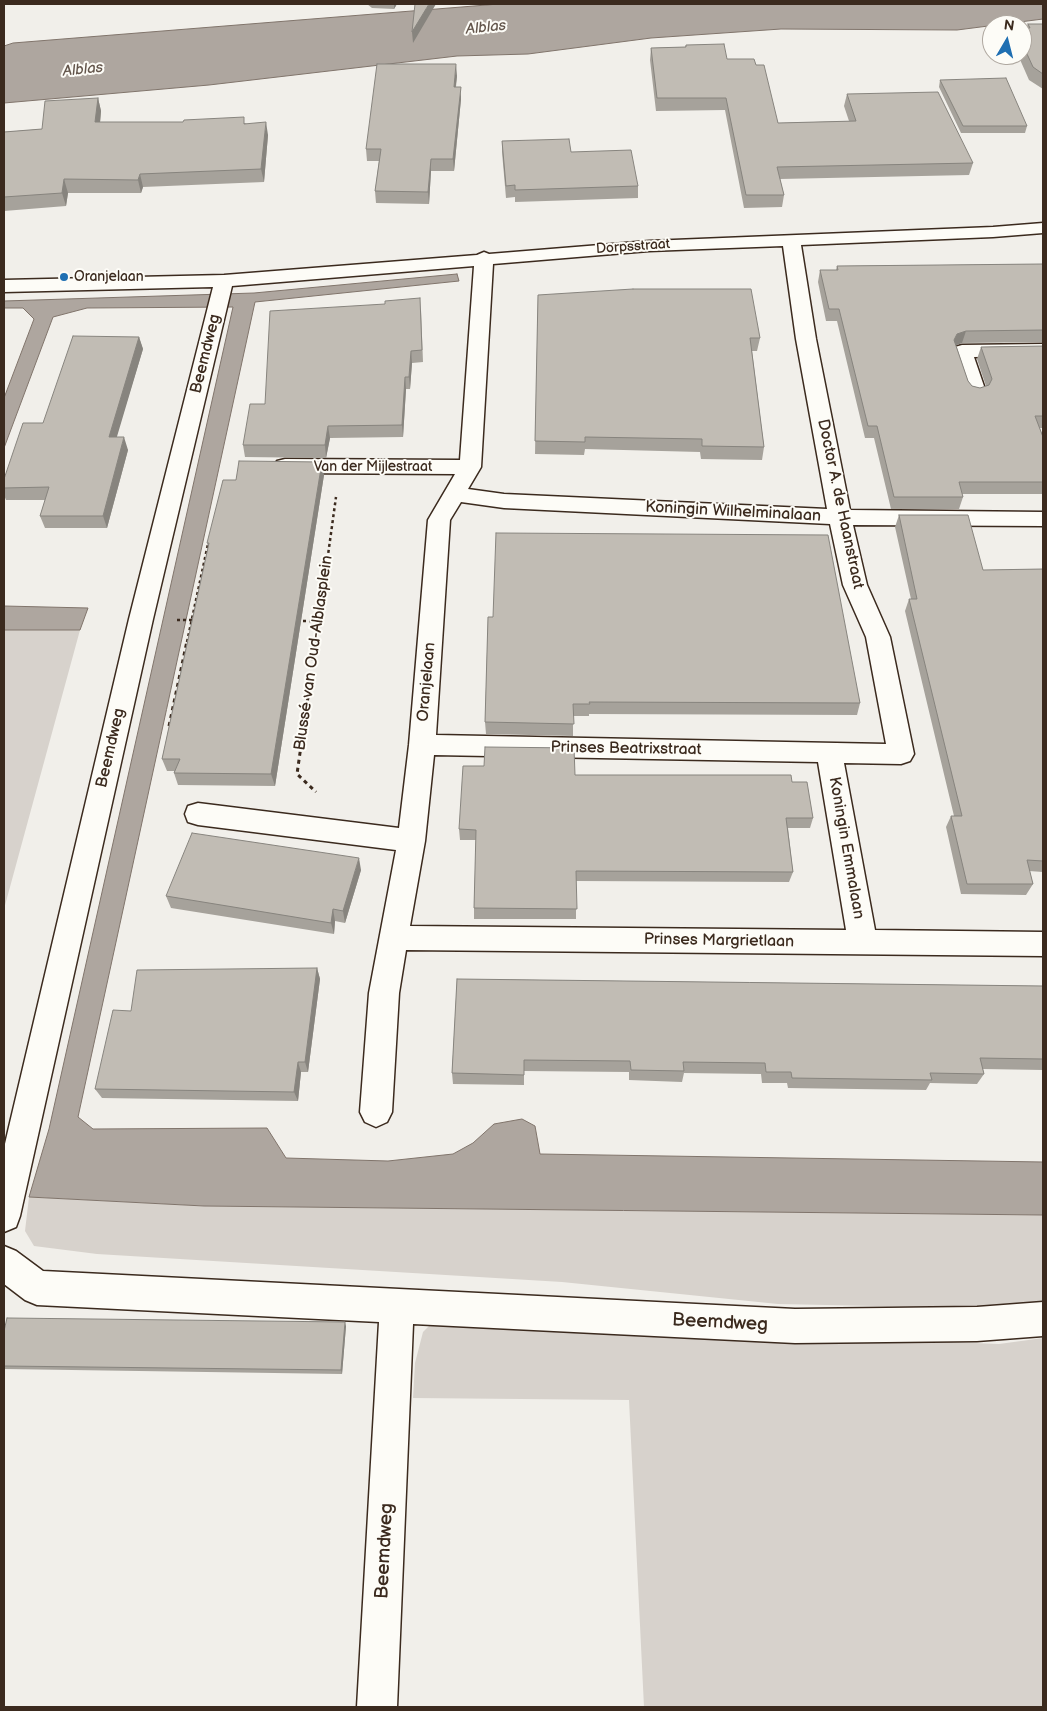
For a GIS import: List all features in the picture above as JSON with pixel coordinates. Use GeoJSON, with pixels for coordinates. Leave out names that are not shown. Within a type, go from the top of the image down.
{"type":"FeatureCollection","features":[{"type":"Feature","properties":{"kind":"street","name":"Dorpsstraat"},"geometry":{"type":"LineString","coordinates":[[4,286],[224,281],[484,258],[649,246],[993,232],[1043,228]]}},
{"type":"Feature","properties":{"kind":"street","name":"Doctor A. de Haanstraat"},"geometry":{"type":"LineString","coordinates":[[791,239],[806,339],[840,517],[855,585],[878,636],[901,754],[829,753]]}},
{"type":"Feature","properties":{"kind":"street","name":"Oranjelaan"},"geometry":{"type":"LineString","coordinates":[[376,1112],[384,993],[411,841],[422,745],[439,520],[470,467],[484,258]]}},
{"type":"Feature","properties":{"kind":"street","name":"Beemdweg"},"geometry":{"type":"LineString","coordinates":[[4,1216],[141,619],[224,281]]}},
{"type":"Feature","properties":{"kind":"street"},"geometry":{"type":"LineString","coordinates":[[976,392],[962,351],[1043,350]]}},
{"type":"Feature","properties":{"kind":"street","name":"Van der Mijlestraat"},"geometry":{"type":"LineString","coordinates":[[264,466],[470,467]]}},
{"type":"Feature","properties":{"kind":"street","name":"Koningin Wilhelminalaan"},"geometry":{"type":"LineString","coordinates":[[454,494],[504,501],[840,517],[1043,518]]}},
{"type":"Feature","properties":{"kind":"street","name":"Prinses Beatrixstraat"},"geometry":{"type":"LineString","coordinates":[[422,745],[829,753]]}},
{"type":"Feature","properties":{"kind":"street","name":"Koningin Emmalaan"},"geometry":{"type":"LineString","coordinates":[[829,753],[863,942]]}},
{"type":"Feature","properties":{"kind":"street"},"geometry":{"type":"LineString","coordinates":[[198,814],[411,841]]}},
{"type":"Feature","properties":{"kind":"street","name":"Prinses Margrietlaan"},"geometry":{"type":"LineString","coordinates":[[394,938],[1043,944]]}},
{"type":"Feature","properties":{"kind":"street","name":"Beemdweg"},"geometry":{"type":"LineString","coordinates":[[4,1263],[37,1288],[794,1326],[977,1324],[1043,1319]]}},
{"type":"Feature","properties":{"kind":"street","name":"Beemdweg"},"geometry":{"type":"LineString","coordinates":[[377,1707],[397,1306]]}},
{"type":"Feature","properties":{"kind":"path","name":"Blussé van Oud-Alblasplein"},"geometry":{"type":"LineString","coordinates":[[309,828],[320,796],[296,774],[340,466]]}},
{"type":"Feature","properties":{"kind":"path"},"geometry":{"type":"LineString","coordinates":[[169,726],[210,536]]}},
{"type":"Feature","properties":{"kind":"path"},"geometry":{"type":"LineString","coordinates":[[192,620],[201,620]]}},
{"type":"Feature","properties":{"kind":"path"},"geometry":{"type":"LineString","coordinates":[[289,620],[318,621]]}},
{"type":"Feature","properties":{"kind":"shaded area"},"geometry":{"type":"Polygon","coordinates":[[[4,630],[80,630],[4,909],[4,630]]]}},
{"type":"Feature","properties":{"kind":"shaded area"},"geometry":{"type":"Polygon","coordinates":[[[29,1197],[204,1206],[1043,1215],[1043,1301],[973,1308],[778,1304],[562,1282],[97,1254],[34,1246],[25,1231],[29,1197]]]}},
{"type":"Feature","properties":{"kind":"shaded area"},"geometry":{"type":"Polygon","coordinates":[[[440,1315],[819,1337],[999,1344],[1043,1338],[1043,1707],[644,1707],[629,1400],[413,1398],[415,1363],[423,1332],[440,1315]]]}},
{"type":"Feature","properties":{"kind":"water","name":"Alblas"},"geometry":{"type":"Polygon","coordinates":[[[499,4],[1043,4],[1043,19],[1032,20],[1032,15],[982,15],[982,27],[957,30],[781,29],[651,38],[528,54],[457,56],[209,85],[4,103],[4,46],[13,43],[499,4]]]}},
{"type":"Feature","properties":{"kind":"water"},"geometry":{"type":"Polygon","coordinates":[[[457,274],[459,281],[255,302],[78,1117],[93,1129],[267,1128],[286,1158],[388,1161],[453,1154],[473,1143],[494,1124],[522,1119],[535,1126],[540,1154],[1043,1162],[1043,1215],[204,1206],[29,1197],[49,1129],[233,307],[87,308],[53,317],[4,448],[4,398],[34,319],[23,308],[4,308],[4,301],[254,293],[457,274]]]}},
{"type":"Feature","properties":{"kind":"water"},"geometry":{"type":"Polygon","coordinates":[[[4,606],[88,608],[80,630],[4,630],[4,606]]]}},
{"type":"Feature","properties":{"kind":"building"},"geometry":{"type":"Polygon","coordinates":[[[415,4],[429,4],[412,32],[415,4]]]}},
{"type":"Feature","properties":{"kind":"building"},"geometry":{"type":"Polygon","coordinates":[[[1032,24],[1043,24],[1043,74],[1033,67],[1032,24]]]}},
{"type":"Feature","properties":{"kind":"building"},"geometry":{"type":"Polygon","coordinates":[[[724,44],[727,59],[754,59],[756,65],[764,65],[778,123],[856,121],[847,94],[938,92],[973,163],[777,167],[784,195],[746,195],[726,98],[657,98],[651,48],[724,44]]]}},
{"type":"Feature","properties":{"kind":"building"},"geometry":{"type":"Polygon","coordinates":[[[377,64],[456,64],[454,87],[461,87],[453,159],[431,159],[428,192],[375,191],[381,149],[366,149],[377,64]]]}},
{"type":"Feature","properties":{"kind":"building"},"geometry":{"type":"Polygon","coordinates":[[[1006,78],[1027,126],[963,126],[940,80],[1006,78]]]}},
{"type":"Feature","properties":{"kind":"building"},"geometry":{"type":"Polygon","coordinates":[[[98,98],[95,122],[183,122],[184,120],[244,117],[244,124],[266,122],[261,169],[140,174],[138,180],[64,179],[62,193],[4,197],[4,132],[42,129],[45,101],[98,98]]]}},
{"type":"Feature","properties":{"kind":"building"},"geometry":{"type":"Polygon","coordinates":[[[569,139],[571,152],[631,150],[638,186],[515,190],[515,185],[506,186],[502,141],[569,139]]]}},
{"type":"Feature","properties":{"kind":"building"},"geometry":{"type":"Polygon","coordinates":[[[1043,264],[1043,330],[966,331],[957,334],[954,340],[968,381],[972,386],[980,388],[989,385],[992,379],[981,347],[1043,346],[1043,416],[1035,416],[1043,437],[1043,482],[959,482],[963,497],[894,497],[877,426],[868,426],[839,309],[829,309],[820,270],[838,270],[837,266],[1043,264]]]}},
{"type":"Feature","properties":{"kind":"building"},"geometry":{"type":"Polygon","coordinates":[[[633,289],[751,289],[760,338],[750,338],[764,447],[702,446],[702,439],[585,437],[585,442],[535,441],[538,295],[633,289]]]}},
{"type":"Feature","properties":{"kind":"building"},"geometry":{"type":"Polygon","coordinates":[[[420,298],[422,350],[411,351],[409,377],[405,377],[402,425],[328,426],[325,445],[243,445],[250,404],[265,404],[270,311],[385,304],[385,301],[420,298]]]}},
{"type":"Feature","properties":{"kind":"building"},"geometry":{"type":"Polygon","coordinates":[[[73,336],[139,337],[109,437],[124,437],[103,516],[40,516],[49,487],[4,488],[4,479],[23,423],[43,423],[73,336]]]}},
{"type":"Feature","properties":{"kind":"building"},"geometry":{"type":"Polygon","coordinates":[[[239,461],[322,462],[271,774],[174,773],[180,759],[162,759],[209,543],[207,543],[223,480],[236,480],[239,461]]]}},
{"type":"Feature","properties":{"kind":"building"},"geometry":{"type":"Polygon","coordinates":[[[899,515],[968,515],[983,570],[1043,569],[1043,861],[1027,860],[1033,884],[967,884],[951,816],[962,816],[909,599],[917,599],[899,515]]]}},
{"type":"Feature","properties":{"kind":"building"},"geometry":{"type":"Polygon","coordinates":[[[496,533],[828,535],[860,703],[589,702],[590,704],[573,704],[574,724],[485,722],[488,617],[493,617],[496,533]]]}},
{"type":"Feature","properties":{"kind":"building"},"geometry":{"type":"Polygon","coordinates":[[[485,747],[574,748],[575,775],[791,775],[792,782],[807,782],[813,818],[786,818],[793,872],[576,871],[577,909],[474,908],[476,830],[459,829],[463,766],[484,766],[485,747]]]}},
{"type":"Feature","properties":{"kind":"building"},"geometry":{"type":"Polygon","coordinates":[[[192,833],[359,858],[343,911],[333,909],[331,923],[166,896],[192,833]]]}},
{"type":"Feature","properties":{"kind":"building"},"geometry":{"type":"Polygon","coordinates":[[[317,968],[305,1062],[298,1062],[294,1092],[95,1089],[113,1010],[131,1011],[137,970],[317,968]]]}},
{"type":"Feature","properties":{"kind":"building"},"geometry":{"type":"Polygon","coordinates":[[[457,979],[1043,986],[1043,1059],[980,1058],[984,1074],[930,1073],[932,1080],[792,1078],[791,1072],[766,1072],[765,1063],[683,1062],[684,1071],[631,1070],[630,1061],[524,1060],[524,1075],[452,1073],[457,979]]]}},
{"type":"Feature","properties":{"kind":"building"},"geometry":{"type":"Polygon","coordinates":[[[7,1318],[345,1322],[341,1370],[4,1366],[4,1331],[7,1318]]]}},
{"type":"Feature","properties":{"kind":"place","name":"Oranjelaan"},"geometry":{"type":"Point","coordinates":[64,277]}}]}
